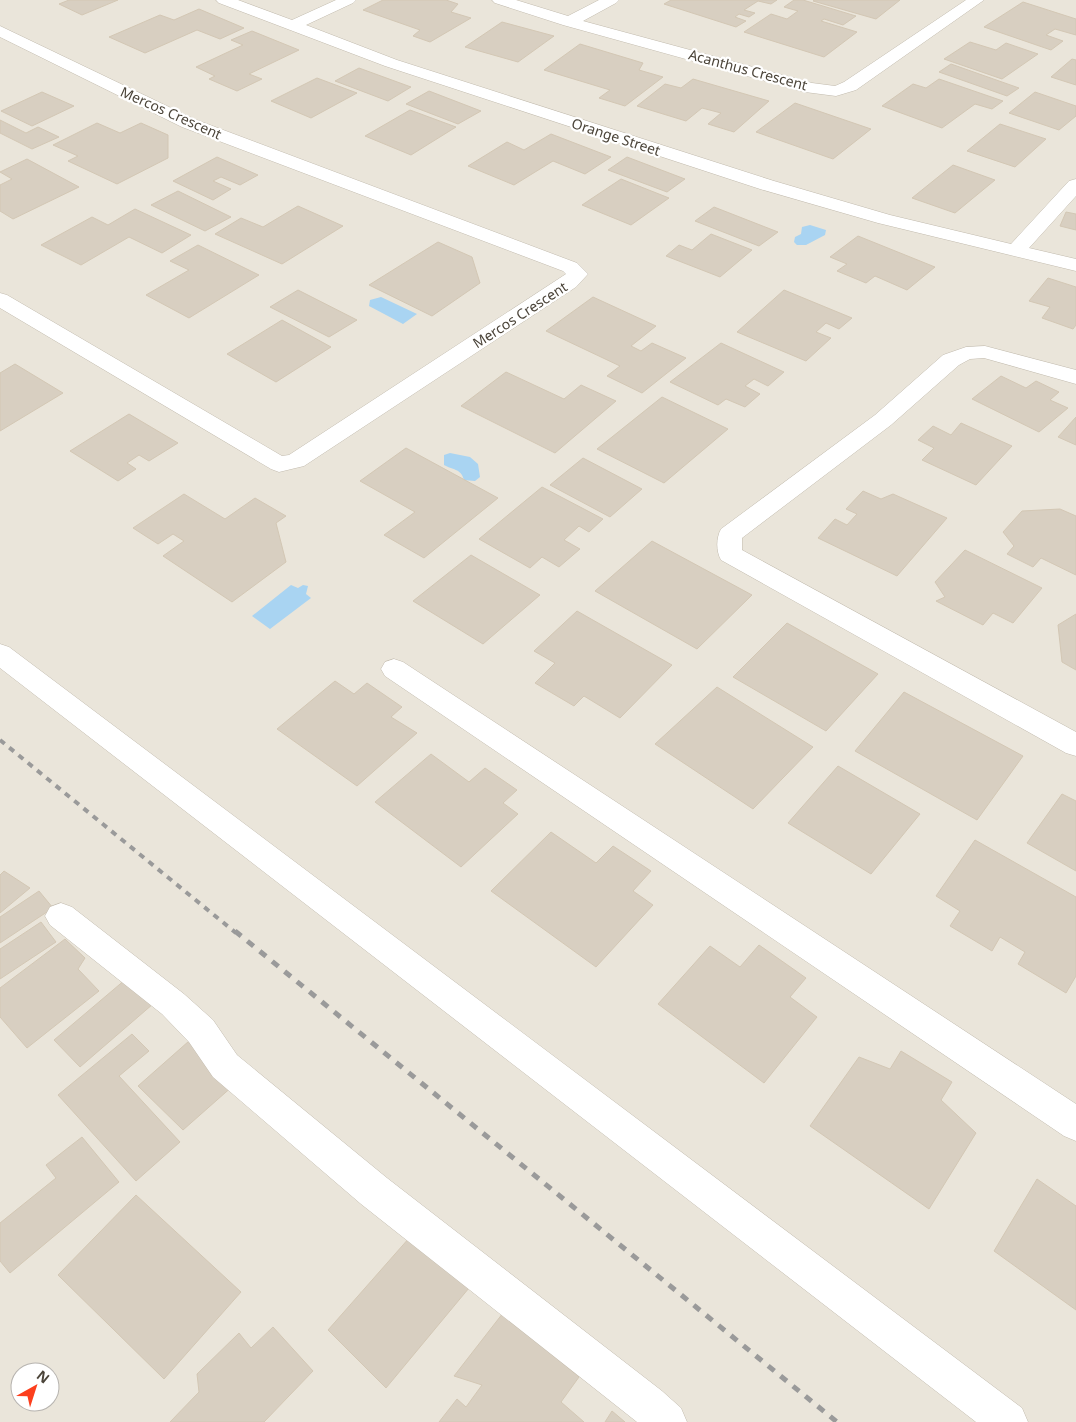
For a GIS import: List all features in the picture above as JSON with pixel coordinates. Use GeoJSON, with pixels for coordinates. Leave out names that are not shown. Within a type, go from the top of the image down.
{"type":"FeatureCollection","features":[{"type":"Feature","properties":{"kind":"street","name":"Orange Street"},"geometry":{"type":"LineString","coordinates":[[224,0],[391,63],[758,182],[885,219],[1076,265]]}},
{"type":"Feature","properties":{"kind":"street"},"geometry":{"type":"LineString","coordinates":[[292,26],[348,0]]}},
{"type":"Feature","properties":{"kind":"street","name":"Acanthus Crescent"},"geometry":{"type":"LineString","coordinates":[[500,0],[569,22],[811,88],[836,91],[850,86],[976,0]]}},
{"type":"Feature","properties":{"kind":"street"},"geometry":{"type":"LineString","coordinates":[[569,22],[611,0]]}},
{"type":"Feature","properties":{"kind":"street"},"geometry":{"type":"LineString","coordinates":[[256,13],[278,3]]}},
{"type":"Feature","properties":{"kind":"street","name":"Mercos Crescent"},"geometry":{"type":"LineString","coordinates":[[0,31],[188,123],[570,267],[578,274],[570,283],[296,461],[280,464],[0,299]]}},
{"type":"Feature","properties":{"kind":"street"},"geometry":{"type":"LineString","coordinates":[[1015,251],[1076,185]]}},
{"type":"Feature","properties":{"kind":"street"},"geometry":{"type":"LineString","coordinates":[[1076,377],[985,352],[966,353],[951,360],[883,420],[730,535],[730,554],[1076,745]]}},
{"type":"Feature","properties":{"kind":"street"},"geometry":{"type":"LineString","coordinates":[[0,654],[1008,1422]]}},
{"type":"Feature","properties":{"kind":"street"},"geometry":{"type":"LineString","coordinates":[[394,669],[1076,1124]]}},
{"type":"Feature","properties":{"kind":"street"},"geometry":{"type":"LineString","coordinates":[[61,916],[173,1004],[201,1031],[225,1066],[374,1191],[648,1405],[667,1422]]}},
{"type":"Feature","properties":{"kind":"shaded area"},"geometry":{"type":"Polygon","coordinates":[[[0,0],[1076,0],[1076,1422],[0,1422],[0,0]]]}},
{"type":"Feature","properties":{"kind":"water"},"geometry":{"type":"Polygon","coordinates":[[[810,225],[826,230],[825,235],[806,245],[797,245],[794,242],[795,237],[801,234],[802,227],[810,225]]]}},
{"type":"Feature","properties":{"kind":"water"},"geometry":{"type":"Polygon","coordinates":[[[381,297],[417,314],[403,324],[369,306],[370,300],[381,297]]]}},
{"type":"Feature","properties":{"kind":"water"},"geometry":{"type":"Polygon","coordinates":[[[450,453],[470,457],[478,464],[480,477],[475,481],[464,480],[461,473],[444,465],[444,455],[450,453]]]}},
{"type":"Feature","properties":{"kind":"water"},"geometry":{"type":"Polygon","coordinates":[[[291,585],[298,588],[303,585],[308,586],[306,594],[311,598],[270,629],[252,616],[291,585]]]}},
{"type":"Feature","properties":{"kind":"building"},"geometry":{"type":"Polygon","coordinates":[[[69,0],[118,0],[82,15],[59,4],[69,0]]]}},
{"type":"Feature","properties":{"kind":"building"},"geometry":{"type":"Polygon","coordinates":[[[383,0],[446,0],[458,4],[451,12],[471,18],[430,42],[413,36],[420,30],[363,10],[383,0]]]}},
{"type":"Feature","properties":{"kind":"building"},"geometry":{"type":"Polygon","coordinates":[[[671,0],[777,0],[771,4],[758,1],[744,10],[755,13],[749,17],[739,14],[735,17],[746,21],[736,27],[664,4],[671,0]]]}},
{"type":"Feature","properties":{"kind":"building"},"geometry":{"type":"Polygon","coordinates":[[[794,0],[803,0],[856,16],[843,25],[824,19],[821,21],[857,32],[824,57],[744,32],[771,14],[787,19],[798,11],[784,7],[794,0]]]}},
{"type":"Feature","properties":{"kind":"building"},"geometry":{"type":"Polygon","coordinates":[[[814,0],[900,0],[876,19],[814,0]]]}},
{"type":"Feature","properties":{"kind":"building"},"geometry":{"type":"Polygon","coordinates":[[[1023,2],[1076,19],[1076,35],[1055,29],[1046,35],[1063,41],[1051,50],[984,27],[1023,2]]]}},
{"type":"Feature","properties":{"kind":"building"},"geometry":{"type":"Polygon","coordinates":[[[199,9],[244,28],[220,39],[197,30],[145,53],[109,37],[160,15],[174,20],[199,9]]]}},
{"type":"Feature","properties":{"kind":"building"},"geometry":{"type":"Polygon","coordinates":[[[502,22],[554,36],[518,62],[465,47],[502,22]]]}},
{"type":"Feature","properties":{"kind":"building"},"geometry":{"type":"Polygon","coordinates":[[[252,31],[299,50],[249,74],[262,79],[237,91],[209,79],[215,76],[196,67],[243,45],[231,40],[252,31]]]}},
{"type":"Feature","properties":{"kind":"building"},"geometry":{"type":"Polygon","coordinates":[[[970,42],[996,50],[1006,43],[1038,54],[1002,79],[944,59],[970,42]]]}},
{"type":"Feature","properties":{"kind":"building"},"geometry":{"type":"Polygon","coordinates":[[[580,44],[643,63],[639,70],[663,77],[625,106],[599,98],[610,90],[544,70],[580,44]]]}},
{"type":"Feature","properties":{"kind":"building"},"geometry":{"type":"Polygon","coordinates":[[[1072,59],[1076,60],[1076,85],[1051,77],[1072,59]]]}},
{"type":"Feature","properties":{"kind":"building"},"geometry":{"type":"Polygon","coordinates":[[[951,64],[1019,88],[1007,96],[939,72],[951,64]]]}},
{"type":"Feature","properties":{"kind":"building"},"geometry":{"type":"Polygon","coordinates":[[[359,68],[411,87],[388,101],[335,81],[359,68]]]}},
{"type":"Feature","properties":{"kind":"building"},"geometry":{"type":"Polygon","coordinates":[[[317,78],[357,93],[311,118],[271,101],[317,78]]]}},
{"type":"Feature","properties":{"kind":"building"},"geometry":{"type":"Polygon","coordinates":[[[693,79],[769,101],[734,132],[708,124],[721,113],[702,108],[686,121],[637,106],[665,84],[681,88],[693,79]]]}},
{"type":"Feature","properties":{"kind":"building"},"geometry":{"type":"Polygon","coordinates":[[[939,79],[1003,101],[992,109],[975,104],[942,128],[882,106],[913,84],[926,88],[939,79]]]}},
{"type":"Feature","properties":{"kind":"building"},"geometry":{"type":"Polygon","coordinates":[[[429,91],[481,111],[458,124],[406,104],[429,91]]]}},
{"type":"Feature","properties":{"kind":"building"},"geometry":{"type":"Polygon","coordinates":[[[42,92],[74,106],[32,126],[1,111],[42,92]]]}},
{"type":"Feature","properties":{"kind":"building"},"geometry":{"type":"Polygon","coordinates":[[[1035,92],[1076,106],[1076,116],[1059,130],[1009,113],[1035,92]]]}},
{"type":"Feature","properties":{"kind":"building"},"geometry":{"type":"Polygon","coordinates":[[[795,103],[871,129],[833,159],[756,132],[795,103]]]}},
{"type":"Feature","properties":{"kind":"building"},"geometry":{"type":"Polygon","coordinates":[[[410,110],[456,127],[411,155],[365,136],[410,110]]]}},
{"type":"Feature","properties":{"kind":"building"},"geometry":{"type":"Polygon","coordinates":[[[0,120],[26,133],[38,127],[59,137],[32,149],[0,133],[0,120]]]}},
{"type":"Feature","properties":{"kind":"building"},"geometry":{"type":"Polygon","coordinates":[[[97,123],[120,133],[141,123],[168,135],[168,158],[117,184],[68,161],[78,156],[53,145],[97,123]]]}},
{"type":"Feature","properties":{"kind":"building"},"geometry":{"type":"Polygon","coordinates":[[[1000,124],[1046,139],[1015,167],[967,151],[1000,124]]]}},
{"type":"Feature","properties":{"kind":"building"},"geometry":{"type":"Polygon","coordinates":[[[551,134],[611,157],[585,174],[553,161],[514,185],[468,166],[507,142],[524,150],[551,134]]]}},
{"type":"Feature","properties":{"kind":"building"},"geometry":{"type":"Polygon","coordinates":[[[217,157],[258,175],[240,185],[221,177],[213,181],[231,189],[213,200],[173,181],[217,157]]]}},
{"type":"Feature","properties":{"kind":"building"},"geometry":{"type":"Polygon","coordinates":[[[627,157],[685,179],[667,192],[608,170],[627,157]]]}},
{"type":"Feature","properties":{"kind":"building"},"geometry":{"type":"Polygon","coordinates":[[[27,159],[79,187],[13,219],[0,211],[0,185],[12,179],[0,172],[27,159]]]}},
{"type":"Feature","properties":{"kind":"building"},"geometry":{"type":"Polygon","coordinates":[[[953,165],[995,180],[955,213],[912,198],[953,165]]]}},
{"type":"Feature","properties":{"kind":"building"},"geometry":{"type":"Polygon","coordinates":[[[621,179],[669,198],[631,225],[582,205],[621,179]]]}},
{"type":"Feature","properties":{"kind":"building"},"geometry":{"type":"Polygon","coordinates":[[[178,191],[231,217],[205,231],[151,205],[178,191]]]}},
{"type":"Feature","properties":{"kind":"building"},"geometry":{"type":"Polygon","coordinates":[[[298,206],[343,226],[282,264],[215,234],[241,218],[263,227],[298,206]]]}},
{"type":"Feature","properties":{"kind":"building"},"geometry":{"type":"Polygon","coordinates":[[[714,207],[778,232],[759,246],[695,221],[714,207]]]}},
{"type":"Feature","properties":{"kind":"building"},"geometry":{"type":"Polygon","coordinates":[[[135,209],[191,235],[162,253],[129,237],[81,265],[41,245],[92,217],[108,225],[135,209]]]}},
{"type":"Feature","properties":{"kind":"building"},"geometry":{"type":"Polygon","coordinates":[[[1066,212],[1076,214],[1076,230],[1060,226],[1066,212]]]}},
{"type":"Feature","properties":{"kind":"building"},"geometry":{"type":"Polygon","coordinates":[[[711,234],[752,250],[720,277],[666,256],[679,245],[692,250],[711,234]]]}},
{"type":"Feature","properties":{"kind":"building"},"geometry":{"type":"Polygon","coordinates":[[[858,236],[935,267],[907,290],[875,276],[866,283],[837,271],[847,264],[830,257],[858,236]]]}},
{"type":"Feature","properties":{"kind":"building"},"geometry":{"type":"Polygon","coordinates":[[[438,242],[472,257],[480,283],[432,316],[369,285],[438,242]]]}},
{"type":"Feature","properties":{"kind":"building"},"geometry":{"type":"Polygon","coordinates":[[[198,245],[259,275],[189,318],[146,295],[189,270],[170,261],[198,245]]]}},
{"type":"Feature","properties":{"kind":"building"},"geometry":{"type":"Polygon","coordinates":[[[1048,278],[1076,287],[1076,325],[1073,329],[1042,318],[1050,307],[1029,301],[1048,278]]]}},
{"type":"Feature","properties":{"kind":"building"},"geometry":{"type":"Polygon","coordinates":[[[298,290],[357,320],[329,337],[270,307],[298,290]]]}},
{"type":"Feature","properties":{"kind":"building"},"geometry":{"type":"Polygon","coordinates":[[[784,290],[852,318],[839,329],[826,323],[816,332],[831,338],[806,361],[737,332],[784,290]]]}},
{"type":"Feature","properties":{"kind":"building"},"geometry":{"type":"Polygon","coordinates":[[[593,297],[656,326],[631,346],[641,351],[652,343],[686,358],[642,393],[607,376],[620,366],[546,331],[593,297]]]}},
{"type":"Feature","properties":{"kind":"building"},"geometry":{"type":"Polygon","coordinates":[[[282,320],[331,347],[276,382],[227,354],[282,320]]]}},
{"type":"Feature","properties":{"kind":"building"},"geometry":{"type":"Polygon","coordinates":[[[721,343],[784,372],[768,386],[754,379],[745,386],[760,394],[745,407],[726,399],[718,405],[670,382],[721,343]]]}},
{"type":"Feature","properties":{"kind":"building"},"geometry":{"type":"Polygon","coordinates":[[[15,364],[63,393],[0,431],[0,373],[15,364]]]}},
{"type":"Feature","properties":{"kind":"building"},"geometry":{"type":"Polygon","coordinates":[[[506,372],[564,399],[581,385],[616,401],[555,453],[461,406],[506,372]]]}},
{"type":"Feature","properties":{"kind":"building"},"geometry":{"type":"Polygon","coordinates":[[[1001,376],[1026,388],[1036,381],[1059,392],[1050,400],[1068,408],[1039,432],[972,399],[1001,376]]]}},
{"type":"Feature","properties":{"kind":"building"},"geometry":{"type":"Polygon","coordinates":[[[662,397],[728,429],[664,483],[597,449],[662,397]]]}},
{"type":"Feature","properties":{"kind":"building"},"geometry":{"type":"Polygon","coordinates":[[[129,414],[178,443],[149,461],[139,455],[127,463],[136,469],[118,481],[70,451],[129,414]]]}},
{"type":"Feature","properties":{"kind":"building"},"geometry":{"type":"Polygon","coordinates":[[[1076,417],[1076,445],[1058,437],[1076,417]]]}},
{"type":"Feature","properties":{"kind":"building"},"geometry":{"type":"Polygon","coordinates":[[[961,423],[1012,446],[976,485],[922,460],[934,448],[918,440],[933,426],[951,435],[961,423]]]}},
{"type":"Feature","properties":{"kind":"building"},"geometry":{"type":"Polygon","coordinates":[[[406,448],[498,498],[424,558],[384,535],[415,512],[360,481],[406,448]]]}},
{"type":"Feature","properties":{"kind":"building"},"geometry":{"type":"Polygon","coordinates":[[[583,458],[642,489],[610,517],[550,485],[583,458]]]}},
{"type":"Feature","properties":{"kind":"building"},"geometry":{"type":"Polygon","coordinates":[[[542,487],[603,519],[589,532],[579,526],[564,540],[580,549],[559,567],[542,557],[530,568],[479,539],[542,487]]]}},
{"type":"Feature","properties":{"kind":"building"},"geometry":{"type":"Polygon","coordinates":[[[863,491],[881,499],[893,494],[947,518],[897,576],[818,538],[835,519],[847,525],[857,514],[846,509],[863,491]]]}},
{"type":"Feature","properties":{"kind":"building"},"geometry":{"type":"Polygon","coordinates":[[[184,494],[225,519],[255,498],[286,516],[276,523],[286,562],[232,602],[163,556],[184,541],[173,534],[158,544],[133,528],[184,494]]]}},
{"type":"Feature","properties":{"kind":"building"},"geometry":{"type":"Polygon","coordinates":[[[1060,509],[1076,516],[1076,575],[1041,558],[1033,567],[1007,554],[1014,546],[1003,532],[1022,511],[1060,509]]]}},
{"type":"Feature","properties":{"kind":"building"},"geometry":{"type":"Polygon","coordinates":[[[652,541],[752,595],[697,649],[595,591],[652,541]]]}},
{"type":"Feature","properties":{"kind":"building"},"geometry":{"type":"Polygon","coordinates":[[[965,550],[1042,588],[1013,623],[993,613],[983,625],[936,601],[945,597],[935,582],[965,550]]]}},
{"type":"Feature","properties":{"kind":"building"},"geometry":{"type":"Polygon","coordinates":[[[471,555],[540,595],[483,644],[413,601],[471,555]]]}},
{"type":"Feature","properties":{"kind":"building"},"geometry":{"type":"Polygon","coordinates":[[[577,611],[672,665],[620,718],[584,696],[574,706],[535,683],[555,663],[534,651],[577,611]]]}},
{"type":"Feature","properties":{"kind":"building"},"geometry":{"type":"Polygon","coordinates":[[[1076,614],[1076,670],[1062,662],[1058,625],[1076,614]]]}},
{"type":"Feature","properties":{"kind":"building"},"geometry":{"type":"Polygon","coordinates":[[[787,623],[878,674],[826,731],[733,677],[787,623]]]}},
{"type":"Feature","properties":{"kind":"building"},"geometry":{"type":"Polygon","coordinates":[[[335,681],[354,694],[367,683],[402,707],[391,717],[417,733],[357,786],[277,729],[335,681]]]}},
{"type":"Feature","properties":{"kind":"building"},"geometry":{"type":"Polygon","coordinates":[[[717,687],[813,747],[753,809],[655,744],[717,687]]]}},
{"type":"Feature","properties":{"kind":"building"},"geometry":{"type":"Polygon","coordinates":[[[904,692],[1023,756],[977,820],[855,751],[904,692]]]}},
{"type":"Feature","properties":{"kind":"building"},"geometry":{"type":"Polygon","coordinates":[[[431,754],[469,782],[485,768],[517,790],[503,803],[518,814],[461,867],[375,802],[431,754]]]}},
{"type":"Feature","properties":{"kind":"building"},"geometry":{"type":"Polygon","coordinates":[[[838,766],[920,814],[871,874],[788,823],[838,766]]]}},
{"type":"Feature","properties":{"kind":"building"},"geometry":{"type":"Polygon","coordinates":[[[1062,794],[1076,801],[1076,871],[1027,843],[1062,794]]]}},
{"type":"Feature","properties":{"kind":"building"},"geometry":{"type":"Polygon","coordinates":[[[551,832],[596,863],[613,846],[651,871],[633,891],[653,905],[596,967],[491,891],[551,832]]]}},
{"type":"Feature","properties":{"kind":"building"},"geometry":{"type":"Polygon","coordinates":[[[975,840],[1076,897],[1076,976],[1066,993],[1018,964],[1025,952],[1000,937],[992,951],[950,926],[960,911],[936,896],[975,840]]]}},
{"type":"Feature","properties":{"kind":"building"},"geometry":{"type":"Polygon","coordinates":[[[4,871],[30,888],[0,913],[0,875],[4,871]]]}},
{"type":"Feature","properties":{"kind":"building"},"geometry":{"type":"Polygon","coordinates":[[[39,891],[53,908],[0,943],[0,917],[39,891]]]}},
{"type":"Feature","properties":{"kind":"building"},"geometry":{"type":"Polygon","coordinates":[[[41,922],[56,942],[0,979],[0,949],[41,922]]]}},
{"type":"Feature","properties":{"kind":"building"},"geometry":{"type":"Polygon","coordinates":[[[65,939],[85,958],[78,969],[99,991],[27,1048],[0,1017],[0,988],[65,939]]]}},
{"type":"Feature","properties":{"kind":"building"},"geometry":{"type":"Polygon","coordinates":[[[759,945],[806,978],[790,997],[817,1017],[764,1083],[658,1004],[710,946],[740,967],[759,945]]]}},
{"type":"Feature","properties":{"kind":"building"},"geometry":{"type":"Polygon","coordinates":[[[126,979],[153,1004],[80,1067],[54,1040],[126,979]]]}},
{"type":"Feature","properties":{"kind":"building"},"geometry":{"type":"Polygon","coordinates":[[[132,1034],[149,1051],[119,1076],[180,1142],[136,1181],[58,1095],[132,1034]]]}},
{"type":"Feature","properties":{"kind":"building"},"geometry":{"type":"Polygon","coordinates":[[[189,1041],[234,1085],[183,1130],[138,1086],[189,1041]]]}},
{"type":"Feature","properties":{"kind":"building"},"geometry":{"type":"Polygon","coordinates":[[[901,1051],[952,1082],[941,1100],[976,1133],[929,1209],[810,1126],[859,1057],[890,1069],[901,1051]]]}},
{"type":"Feature","properties":{"kind":"building"},"geometry":{"type":"Polygon","coordinates":[[[82,1137],[119,1182],[10,1273],[0,1261],[0,1223],[56,1178],[46,1165],[82,1137]]]}},
{"type":"Feature","properties":{"kind":"building"},"geometry":{"type":"Polygon","coordinates":[[[1037,1179],[1076,1206],[1076,1310],[994,1251],[1037,1179]]]}},
{"type":"Feature","properties":{"kind":"building"},"geometry":{"type":"Polygon","coordinates":[[[136,1195],[241,1292],[164,1379],[58,1275],[136,1195]]]}},
{"type":"Feature","properties":{"kind":"building"},"geometry":{"type":"Polygon","coordinates":[[[410,1237],[469,1288],[386,1388],[328,1330],[410,1237]]]}},
{"type":"Feature","properties":{"kind":"building"},"geometry":{"type":"Polygon","coordinates":[[[503,1313],[579,1377],[561,1402],[584,1422],[439,1422],[457,1399],[466,1407],[482,1385],[454,1376],[503,1313]]]}},
{"type":"Feature","properties":{"kind":"building"},"geometry":{"type":"Polygon","coordinates":[[[273,1327],[313,1371],[264,1422],[170,1422],[199,1392],[197,1374],[239,1333],[251,1348],[273,1327]]]}},
{"type":"Feature","properties":{"kind":"building"},"geometry":{"type":"Polygon","coordinates":[[[612,1411],[625,1422],[605,1422],[612,1411]]]}},
{"type":"Feature","properties":{"kind":"railway"},"geometry":{"type":"LineString","coordinates":[[0,740],[236,933]]}},
{"type":"Feature","properties":{"kind":"railway"},"geometry":{"type":"LineString","coordinates":[[235,931],[837,1422]]}}]}
